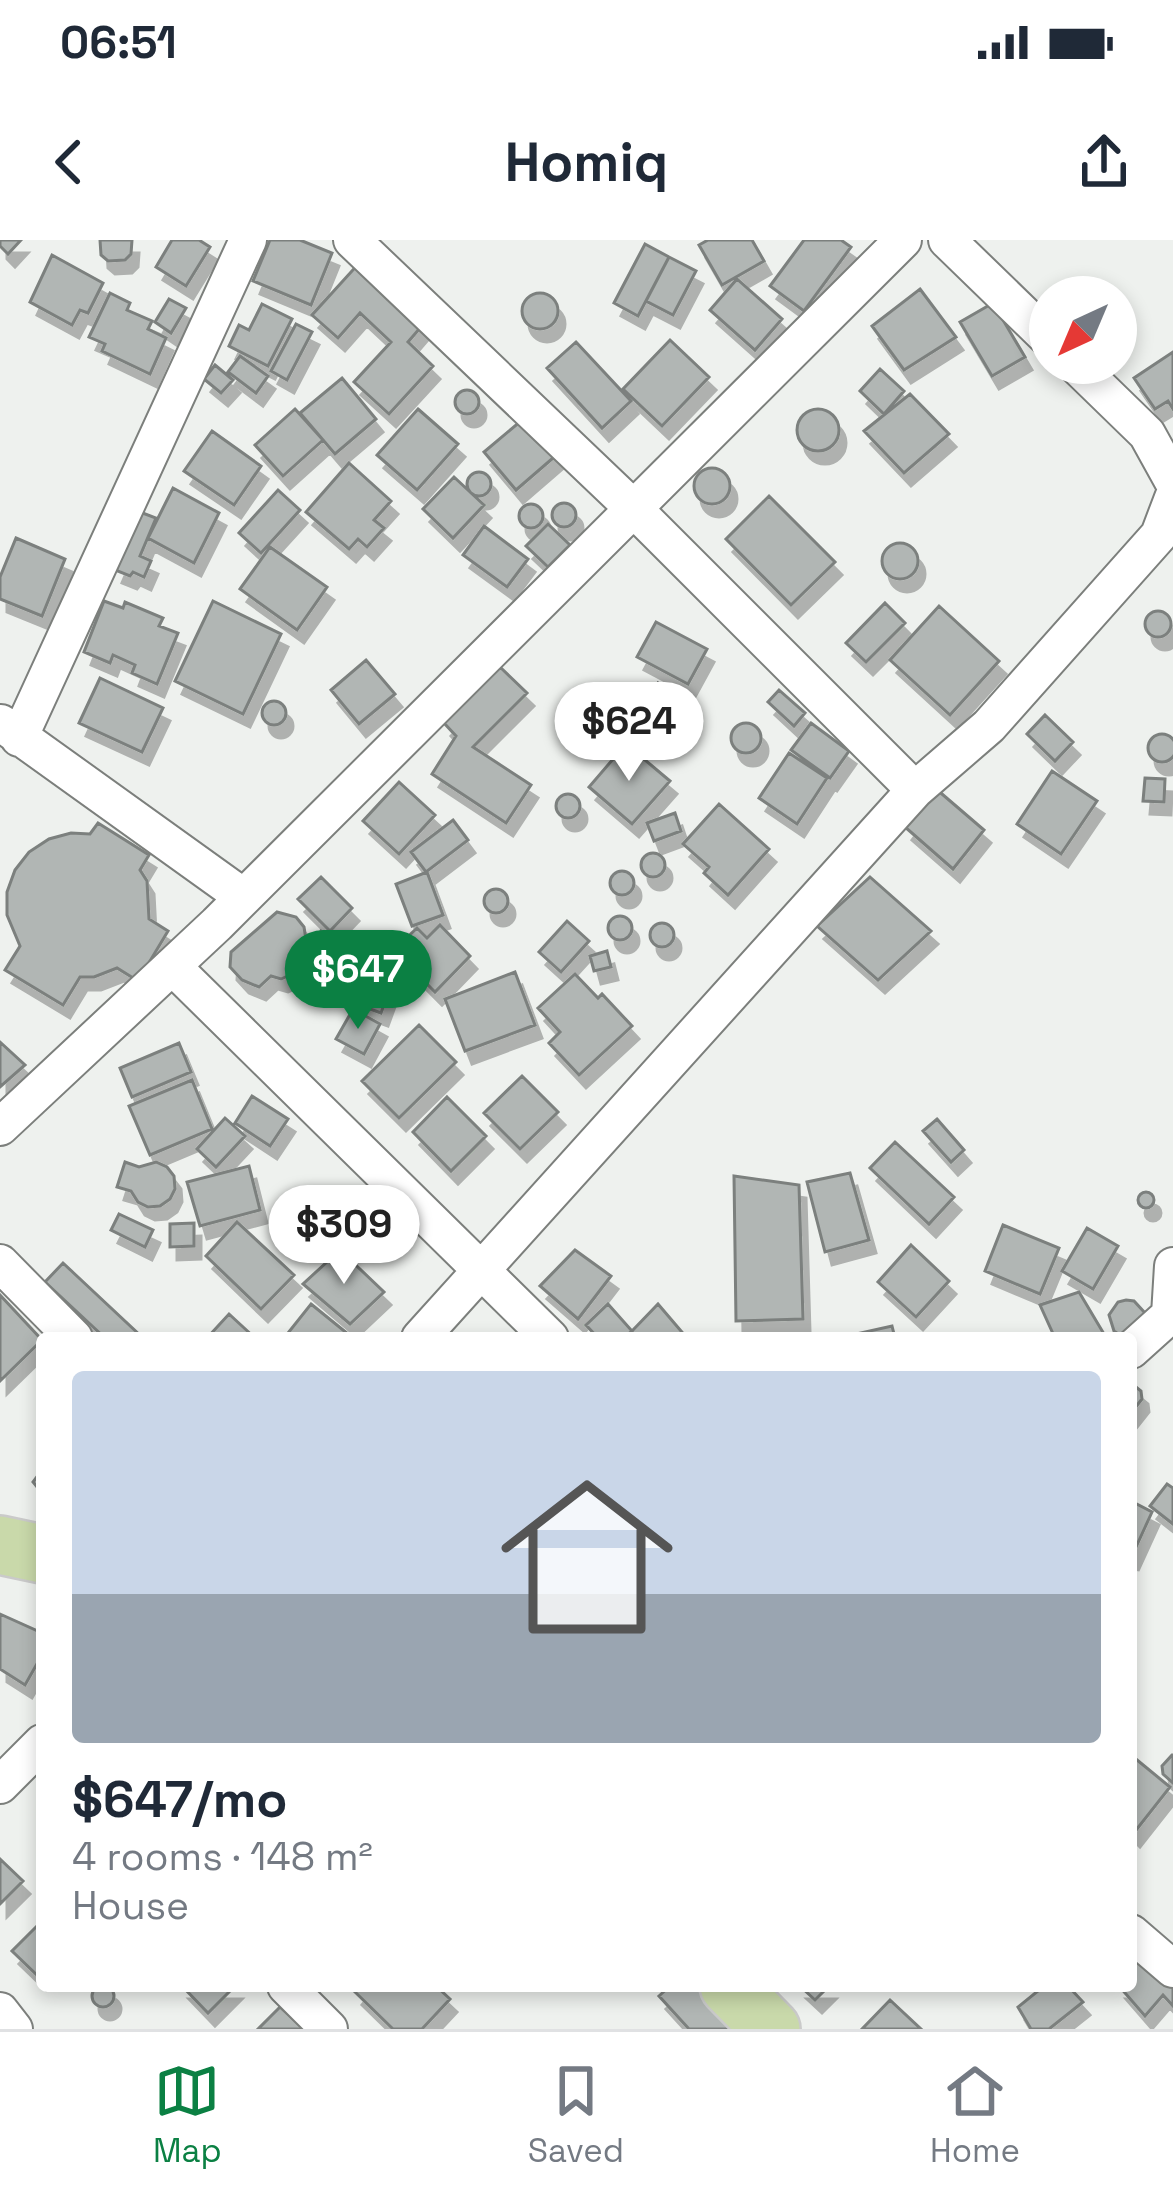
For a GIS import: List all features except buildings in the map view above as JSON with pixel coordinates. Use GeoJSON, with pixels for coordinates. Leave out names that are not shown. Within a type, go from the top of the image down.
{"type":"FeatureCollection","features":[{"type":"Feature","properties":{"kind":"main road"},"geometry":{"type":"LineString","coordinates":[[0,1545],[36,1553]]}},
{"type":"Feature","properties":{"kind":"main road"},"geometry":{"type":"LineString","coordinates":[[735,1992],[771,2029]]}},
{"type":"Feature","properties":{"kind":"street"},"geometry":{"type":"LineString","coordinates":[[242,896],[10,730],[248,240]]}},
{"type":"Feature","properties":{"kind":"street"},"geometry":{"type":"LineString","coordinates":[[352,240],[635,510],[915,790]]}},
{"type":"Feature","properties":{"kind":"street"},"geometry":{"type":"LineString","coordinates":[[0,1127],[172,966],[903,240]]}},
{"type":"Feature","properties":{"kind":"street"},"geometry":{"type":"LineString","coordinates":[[947,240],[1029,320]]}},
{"type":"Feature","properties":{"kind":"street"},"geometry":{"type":"LineString","coordinates":[[1096,384],[1147,434],[1173,481]]}},
{"type":"Feature","properties":{"kind":"street"},"geometry":{"type":"LineString","coordinates":[[425,1332],[915,790],[989,726],[1159,535],[1173,498]]}},
{"type":"Feature","properties":{"kind":"street"},"geometry":{"type":"LineString","coordinates":[[172,966],[544,1332]]}},
{"type":"Feature","properties":{"kind":"street"},"geometry":{"type":"LineString","coordinates":[[0,1263],[68,1332]]}},
{"type":"Feature","properties":{"kind":"street"},"geometry":{"type":"LineString","coordinates":[[1137,1345],[1170,1315],[1173,1266]]}},
{"type":"Feature","properties":{"kind":"street"},"geometry":{"type":"LineString","coordinates":[[0,1785],[36,1748]]}},
{"type":"Feature","properties":{"kind":"street"},"geometry":{"type":"LineString","coordinates":[[1137,1938],[1173,1970]]}},
{"type":"Feature","properties":{"kind":"street"},"geometry":{"type":"LineString","coordinates":[[292,1992],[329,2029]]}},
{"type":"Feature","properties":{"kind":"street"},"geometry":{"type":"LineString","coordinates":[[0,2011],[14,2029]]}}]}
